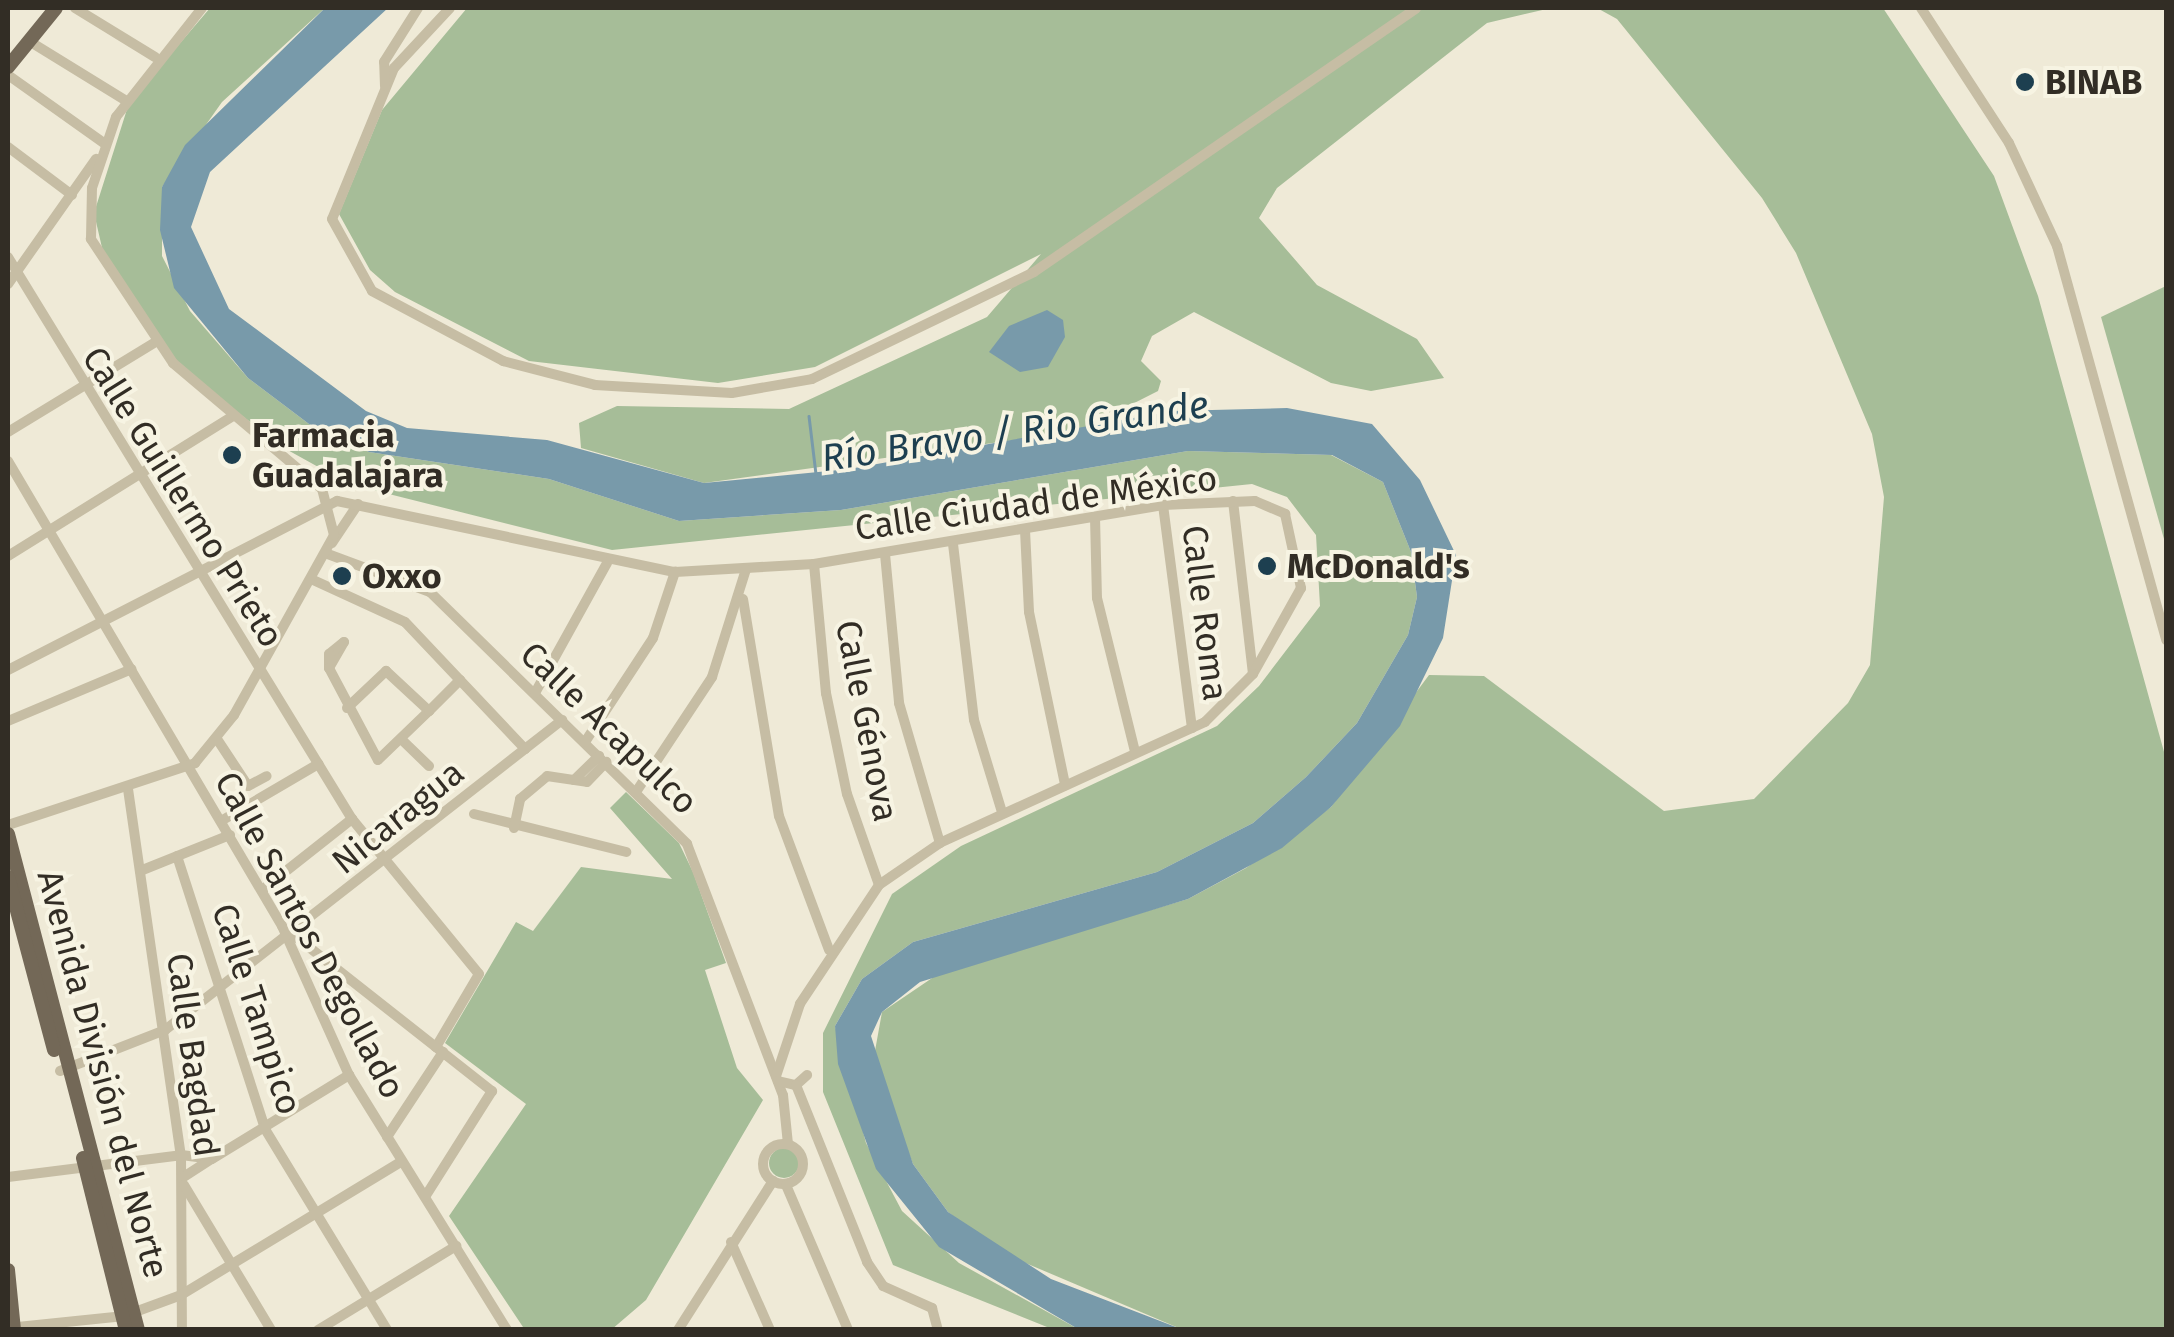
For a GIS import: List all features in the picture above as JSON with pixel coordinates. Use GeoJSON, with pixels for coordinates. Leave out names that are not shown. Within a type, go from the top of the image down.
{"type":"FeatureCollection","features":[{"type":"Feature","properties":{"kind":"main road"},"geometry":{"type":"LineString","coordinates":[[8,67],[56,8]]}},
{"type":"Feature","properties":{"kind":"main road","name":"Avenida División del Norte"},"geometry":{"type":"LineString","coordinates":[[8,834],[26,922],[128,1319],[138,1330]]}},
{"type":"Feature","properties":{"kind":"main road","name":"Avenida División del Norte"},"geometry":{"type":"LineString","coordinates":[[8,877],[26,922]]}},
{"type":"Feature","properties":{"kind":"main road"},"geometry":{"type":"LineString","coordinates":[[8,1270],[12,1328]]}},
{"type":"Feature","properties":{"kind":"street"},"geometry":{"type":"LineString","coordinates":[[75,8],[155,57]]}},
{"type":"Feature","properties":{"kind":"street"},"geometry":{"type":"LineString","coordinates":[[8,284],[18,276],[103,148],[125,100],[155,57],[202,8]]}},
{"type":"Feature","properties":{"kind":"street"},"geometry":{"type":"LineString","coordinates":[[386,86],[384,62],[418,8]]}},
{"type":"Feature","properties":{"kind":"street"},"geometry":{"type":"LineString","coordinates":[[450,8],[386,86],[332,219],[372,291],[503,361],[595,384],[732,393],[843,366],[1034,272],[1416,8]]}},
{"type":"Feature","properties":{"kind":"street"},"geometry":{"type":"LineString","coordinates":[[1922,8],[2009,143],[2057,246],[2166,640]]}},
{"type":"Feature","properties":{"kind":"street"},"geometry":{"type":"LineString","coordinates":[[29,41],[125,100]]}},
{"type":"Feature","properties":{"kind":"street"},"geometry":{"type":"LineString","coordinates":[[8,75],[103,148]]}},
{"type":"Feature","properties":{"kind":"street"},"geometry":{"type":"LineString","coordinates":[[8,147],[72,195]]}},
{"type":"Feature","properties":{"kind":"street"},"geometry":{"type":"LineString","coordinates":[[103,148],[91,240],[154,343],[233,416],[314,482],[331,503],[328,548]]}},
{"type":"Feature","properties":{"kind":"street","name":"Calle Guillermo Prieto"},"geometry":{"type":"LineString","coordinates":[[8,257],[352,819],[383,864],[479,974],[440,1050]]}},
{"type":"Feature","properties":{"kind":"street"},"geometry":{"type":"LineString","coordinates":[[8,432],[154,343]]}},
{"type":"Feature","properties":{"kind":"street"},"geometry":{"type":"LineString","coordinates":[[8,556],[142,477],[233,416]]}},
{"type":"Feature","properties":{"kind":"street","name":"Calle Santos Degollado"},"geometry":{"type":"LineString","coordinates":[[8,460],[262,890],[282,926],[283,943],[350,1074],[507,1330]]}},
{"type":"Feature","properties":{"kind":"street"},"geometry":{"type":"LineString","coordinates":[[8,824],[128,789],[190,766],[217,740],[328,548],[358,504],[314,482]]}},
{"type":"Feature","properties":{"kind":"street"},"geometry":{"type":"LineString","coordinates":[[1233,501],[1253,674]]}},
{"type":"Feature","properties":{"kind":"street","name":"Calle Ciudad de México"},"geometry":{"type":"LineString","coordinates":[[331,503],[358,504],[607,563],[675,572],[814,564],[953,544],[1163,505],[1233,501],[1280,510],[1297,536],[1294,611],[1253,674],[1192,728],[940,842],[880,885],[829,950],[777,1079]]}},
{"type":"Feature","properties":{"kind":"street"},"geometry":{"type":"LineString","coordinates":[[8,670],[331,503]]}},
{"type":"Feature","properties":{"kind":"street","name":"Calle Roma"},"geometry":{"type":"LineString","coordinates":[[1163,505],[1192,728]]}},
{"type":"Feature","properties":{"kind":"street"},"geometry":{"type":"LineString","coordinates":[[1095,517],[1097,598],[1136,752]]}},
{"type":"Feature","properties":{"kind":"street"},"geometry":{"type":"LineString","coordinates":[[1025,530],[1029,612],[1065,785]]}},
{"type":"Feature","properties":{"kind":"street"},"geometry":{"type":"LineString","coordinates":[[953,544],[974,720],[1002,812]]}},
{"type":"Feature","properties":{"kind":"street","name":"Calle Acapulco"},"geometry":{"type":"LineString","coordinates":[[328,548],[425,588],[636,792],[693,855],[777,1079],[788,1144],[804,1165],[786,1184]]}},
{"type":"Feature","properties":{"kind":"street"},"geometry":{"type":"LineString","coordinates":[[885,554],[899,703],[940,842]]}},
{"type":"Feature","properties":{"kind":"street"},"geometry":{"type":"LineString","coordinates":[[535,694],[607,563]]}},
{"type":"Feature","properties":{"kind":"street","name":"Calle Génova"},"geometry":{"type":"LineString","coordinates":[[814,564],[826,693],[846,794],[880,885]]}},
{"type":"Feature","properties":{"kind":"street"},"geometry":{"type":"LineString","coordinates":[[746,569],[743,599],[772,790],[829,950]]}},
{"type":"Feature","properties":{"kind":"street"},"geometry":{"type":"LineString","coordinates":[[585,742],[654,638],[675,572]]}},
{"type":"Feature","properties":{"kind":"street"},"geometry":{"type":"LineString","coordinates":[[310,579],[397,616],[526,750]]}},
{"type":"Feature","properties":{"kind":"street"},"geometry":{"type":"LineString","coordinates":[[636,792],[712,677],[743,599]]}},
{"type":"Feature","properties":{"kind":"street"},"geometry":{"type":"LineString","coordinates":[[330,668],[378,760],[460,680]]}},
{"type":"Feature","properties":{"kind":"street"},"geometry":{"type":"LineString","coordinates":[[8,721],[132,669]]}},
{"type":"Feature","properties":{"kind":"street"},"geometry":{"type":"LineString","coordinates":[[348,708],[386,671],[429,711]]}},
{"type":"Feature","properties":{"kind":"street","name":"Nicaragua"},"geometry":{"type":"LineString","coordinates":[[64,1070],[165,1030],[295,936],[562,720]]}},
{"type":"Feature","properties":{"kind":"street"},"geometry":{"type":"LineString","coordinates":[[402,739],[429,766]]}},
{"type":"Feature","properties":{"kind":"street"},"geometry":{"type":"LineString","coordinates":[[217,740],[248,786],[267,776]]}},
{"type":"Feature","properties":{"kind":"street"},"geometry":{"type":"LineString","coordinates":[[574,780],[602,759]]}},
{"type":"Feature","properties":{"kind":"street"},"geometry":{"type":"LineString","coordinates":[[514,828],[520,799],[547,776],[587,782],[602,759]]}},
{"type":"Feature","properties":{"kind":"street"},"geometry":{"type":"LineString","coordinates":[[221,821],[318,764]]}},
{"type":"Feature","properties":{"kind":"street","name":"Calle Bagdad"},"geometry":{"type":"LineString","coordinates":[[128,789],[181,1154],[182,1330]]}},
{"type":"Feature","properties":{"kind":"street"},"geometry":{"type":"LineString","coordinates":[[474,814],[514,828],[626,852]]}},
{"type":"Feature","properties":{"kind":"street"},"geometry":{"type":"LineString","coordinates":[[262,890],[352,819]]}},
{"type":"Feature","properties":{"kind":"street"},"geometry":{"type":"LineString","coordinates":[[140,871],[230,835]]}},
{"type":"Feature","properties":{"kind":"street","name":"Calle Tampico"},"geometry":{"type":"LineString","coordinates":[[178,856],[266,1129],[387,1330]]}},
{"type":"Feature","properties":{"kind":"street"},"geometry":{"type":"LineString","coordinates":[[282,926],[492,1090],[425,1197]]}},
{"type":"Feature","properties":{"kind":"street"},"geometry":{"type":"LineString","coordinates":[[387,1137],[440,1050]]}},
{"type":"Feature","properties":{"kind":"street"},"geometry":{"type":"LineString","coordinates":[[272,1330],[182,1180],[350,1074]]}},
{"type":"Feature","properties":{"kind":"street"},"geometry":{"type":"LineString","coordinates":[[796,1085],[807,1075]]}},
{"type":"Feature","properties":{"kind":"street"},"geometry":{"type":"LineString","coordinates":[[777,1079],[796,1085]]}},
{"type":"Feature","properties":{"kind":"street"},"geometry":{"type":"LineString","coordinates":[[796,1085],[866,1262],[884,1286],[932,1308],[938,1330]]}},
{"type":"Feature","properties":{"kind":"street"},"geometry":{"type":"LineString","coordinates":[[773,1181],[764,1157],[788,1144]]}},
{"type":"Feature","properties":{"kind":"street"},"geometry":{"type":"LineString","coordinates":[[8,1177],[181,1154],[212,1159]]}},
{"type":"Feature","properties":{"kind":"street"},"geometry":{"type":"LineString","coordinates":[[12,1328],[128,1319],[232,1266],[402,1162]]}},
{"type":"Feature","properties":{"kind":"street"},"geometry":{"type":"LineString","coordinates":[[773,1181],[786,1184],[848,1330]]}},
{"type":"Feature","properties":{"kind":"street"},"geometry":{"type":"LineString","coordinates":[[678,1330],[773,1181]]}},
{"type":"Feature","properties":{"kind":"street"},"geometry":{"type":"LineString","coordinates":[[731,1242],[770,1330]]}},
{"type":"Feature","properties":{"kind":"street"},"geometry":{"type":"LineString","coordinates":[[318,1330],[456,1246]]}},
{"type":"Feature","properties":{"kind":"green space"},"geometry":{"type":"Polygon","coordinates":[[[210,8],[325,8],[222,102],[162,187],[162,256],[190,311],[248,378],[309,424],[369,452],[549,479],[679,521],[841,510],[1188,451],[1331,455],[1383,482],[1411,552],[1417,597],[1408,635],[1357,723],[1306,777],[1253,823],[1157,872],[913,942],[862,979],[835,1026],[866,1143],[902,1211],[959,1263],[1078,1329],[1052,1329],[893,1265],[823,1092],[823,1033],[892,894],[961,846],[1217,726],[1259,686],[1320,606],[1316,535],[1287,497],[1252,484],[612,550],[349,484],[284,448],[194,379],[158,342],[103,252],[94,213],[129,103],[210,8]]]}},
{"type":"Feature","properties":{"kind":"green space"},"geometry":{"type":"Polygon","coordinates":[[[467,8],[1551,8],[1487,23],[1277,188],[1259,218],[1317,285],[1417,339],[1444,378],[1371,391],[1331,383],[1194,312],[1152,336],[1141,361],[1161,381],[1158,391],[1079,431],[704,483],[581,448],[579,423],[617,406],[789,409],[987,317],[1041,254],[815,367],[718,383],[529,361],[395,292],[370,270],[339,214],[382,110],[467,8]]]}},
{"type":"Feature","properties":{"kind":"green space"},"geometry":{"type":"Polygon","coordinates":[[[1597,8],[1883,8],[1994,176],[2038,296],[2166,759],[2166,1329],[1181,1329],[1002,1253],[948,1212],[913,1164],[873,1062],[882,1012],[941,972],[1188,899],[1246,868],[1331,807],[1429,675],[1484,676],[1664,811],[1754,799],[1848,703],[1870,665],[1884,497],[1872,434],[1796,253],[1762,198],[1617,19],[1597,8]]]}},
{"type":"Feature","properties":{"kind":"green space"},"geometry":{"type":"Polygon","coordinates":[[[2166,286],[2166,546],[2101,317],[2166,286]]]}},
{"type":"Feature","properties":{"kind":"green space"},"geometry":{"type":"Polygon","coordinates":[[[626,792],[679,843],[693,872],[726,963],[705,970],[737,1068],[763,1100],[646,1300],[611,1330],[525,1330],[449,1216],[526,1104],[445,1043],[516,922],[533,931],[581,867],[672,879],[610,808],[626,792]]]}},
{"type":"Feature","properties":{"kind":"green space"},"geometry":{"type":"Polygon","coordinates":[[[784,1148],[795,1152],[799,1163],[795,1174],[784,1178],[773,1174],[769,1163],[773,1152],[784,1148]]]}},
{"type":"Feature","properties":{"kind":"water"},"geometry":{"type":"Polygon","coordinates":[[[325,8],[388,8],[210,172],[191,227],[229,309],[366,411],[407,428],[547,440],[704,483],[849,469],[1172,411],[1287,408],[1372,424],[1420,480],[1456,555],[1443,638],[1400,726],[1331,807],[1282,848],[1188,899],[920,982],[882,1012],[871,1036],[913,1164],[948,1212],[1051,1279],[1181,1329],[1078,1329],[939,1247],[876,1169],[838,1064],[835,1026],[862,979],[913,942],[1157,872],[1253,823],[1306,777],[1357,723],[1408,635],[1417,597],[1411,552],[1383,482],[1332,455],[1188,451],[841,510],[679,521],[549,479],[369,452],[309,424],[248,378],[174,288],[160,230],[162,187],[185,145],[325,8]]]}},
{"type":"Feature","properties":{"kind":"water"},"geometry":{"type":"Polygon","coordinates":[[[1047,310],[1063,320],[1065,337],[1048,367],[1020,372],[989,352],[1009,326],[1047,310]]]}},
{"type":"Feature","properties":{"kind":"waterway","name":"Río Bravo / Rio Grande"},"geometry":{"type":"LineString","coordinates":[[809,416],[816,474]]}},
{"type":"Feature","properties":{"kind":"place","name":"BINAB"},"geometry":{"type":"Point","coordinates":[2025,82]}},
{"type":"Feature","properties":{"kind":"place","name":"Farmacia Guadalajara"},"geometry":{"type":"Point","coordinates":[232,455]}},
{"type":"Feature","properties":{"kind":"place","name":"McDonald's"},"geometry":{"type":"Point","coordinates":[1267,566]}},
{"type":"Feature","properties":{"kind":"place","name":"Oxxo"},"geometry":{"type":"Point","coordinates":[342,576]}}]}
